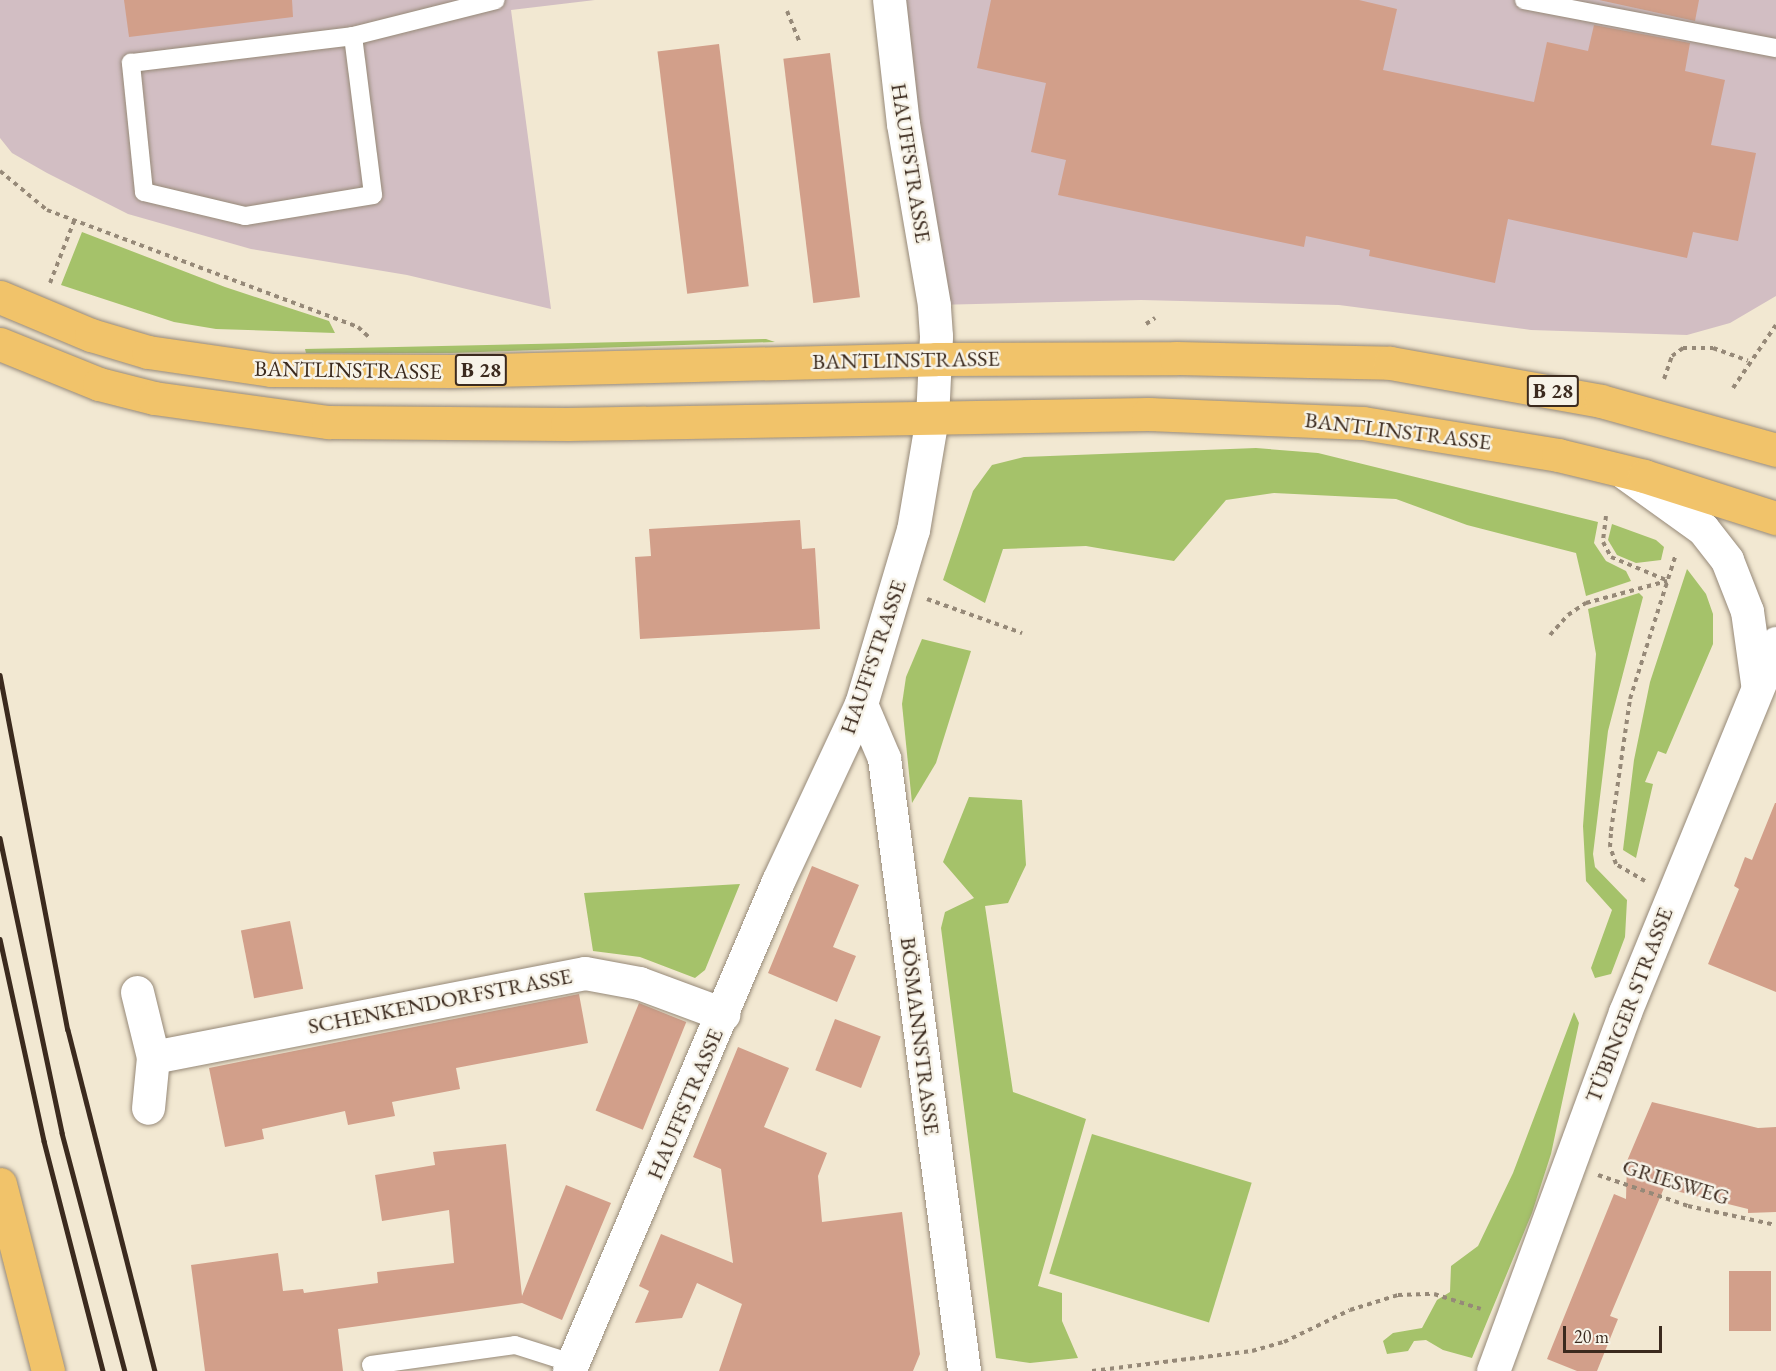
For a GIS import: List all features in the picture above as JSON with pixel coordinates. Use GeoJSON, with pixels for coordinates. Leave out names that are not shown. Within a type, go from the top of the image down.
{"type":"FeatureCollection","features":[{"type":"Feature","properties":{"kind":"main road","name":"BANTLINSTRASSE"},"geometry":{"type":"LineString","coordinates":[[0,297],[33,312],[148,352],[271,370],[452,371],[936,359],[1176,358],[1390,363],[1601,401],[1776,450]]}},
{"type":"Feature","properties":{"kind":"main road","name":"BANTLINSTRASSE"},"geometry":{"type":"LineString","coordinates":[[0,344],[45,364],[154,398],[328,422],[484,425],[1148,414],[1296,418],[1428,431],[1620,470],[1776,518]]}},
{"type":"Feature","properties":{"kind":"main road"},"geometry":{"type":"LineString","coordinates":[[0,1185],[48,1371]]}},
{"type":"Feature","properties":{"kind":"street","name":"HAUFFSTRASSE"},"geometry":{"type":"LineString","coordinates":[[571,1367],[778,881],[861,704],[898,588],[913,530],[932,418],[936,359],[934,305],[903,124],[889,0]]}},
{"type":"Feature","properties":{"kind":"street"},"geometry":{"type":"LineString","coordinates":[[1620,470],[1702,529],[1727,560],[1747,611],[1758,688]]}},
{"type":"Feature","properties":{"kind":"street","name":"TÜBINGER STRASSE"},"geometry":{"type":"LineString","coordinates":[[1493,1371],[1568,1163],[1673,895],[1776,643]]}},
{"type":"Feature","properties":{"kind":"street","name":"BÖSMANNSTRASSE"},"geometry":{"type":"LineString","coordinates":[[861,704],[884,758],[964,1371]]}},
{"type":"Feature","properties":{"kind":"street","name":"SCHENKENDORFSTRASSE"},"geometry":{"type":"LineString","coordinates":[[153,1058],[585,973],[639,983],[723,1014]]}},
{"type":"Feature","properties":{"kind":"street"},"geometry":{"type":"LineString","coordinates":[[137,992],[153,1058],[148,1108]]}},
{"type":"Feature","properties":{"kind":"lane"},"geometry":{"type":"LineString","coordinates":[[353,36],[374,195],[244,216],[144,192],[130,63],[353,36],[421,21],[474,2],[496,0]]}},
{"type":"Feature","properties":{"kind":"lane"},"geometry":{"type":"LineString","coordinates":[[1524,0],[1776,48]]}},
{"type":"Feature","properties":{"kind":"lane"},"geometry":{"type":"LineString","coordinates":[[371,1365],[515,1345],[571,1367]]}},
{"type":"Feature","properties":{"kind":"path"},"geometry":{"type":"LineString","coordinates":[[787,11],[799,41]]}},
{"type":"Feature","properties":{"kind":"path"},"geometry":{"type":"LineString","coordinates":[[0,171],[47,210],[358,327],[370,342]]}},
{"type":"Feature","properties":{"kind":"path"},"geometry":{"type":"LineString","coordinates":[[52,279],[74,221]]}},
{"type":"Feature","properties":{"kind":"path"},"geometry":{"type":"LineString","coordinates":[[1733,388],[1748,361],[1776,325]]}},
{"type":"Feature","properties":{"kind":"path"},"geometry":{"type":"LineString","coordinates":[[1664,379],[1672,356],[1683,348],[1713,348],[1748,361]]}},
{"type":"Feature","properties":{"kind":"path"},"geometry":{"type":"LineString","coordinates":[[1606,516],[1603,542],[1611,557],[1667,580]]}},
{"type":"Feature","properties":{"kind":"path"},"geometry":{"type":"LineString","coordinates":[[1673,895],[1622,868],[1610,847],[1630,699],[1675,557]]}},
{"type":"Feature","properties":{"kind":"path"},"geometry":{"type":"LineString","coordinates":[[1550,635],[1568,615],[1586,603],[1667,580]]}},
{"type":"Feature","properties":{"kind":"path"},"geometry":{"type":"LineString","coordinates":[[898,588],[1022,633]]}},
{"type":"Feature","properties":{"kind":"path","name":"GRIESWEG"},"geometry":{"type":"LineString","coordinates":[[1568,1163],[1688,1206],[1776,1225]]}},
{"type":"Feature","properties":{"kind":"path"},"geometry":{"type":"LineString","coordinates":[[1092,1371],[1252,1351],[1284,1342],[1350,1310],[1398,1295],[1434,1294],[1513,1320]]}},
{"type":"Feature","properties":{"kind":"shaded area"},"geometry":{"type":"Polygon","coordinates":[[[0,0],[595,0],[511,10],[551,309],[407,275],[251,249],[128,214],[47,173],[12,153],[0,138],[0,0]]]}},
{"type":"Feature","properties":{"kind":"shaded area"},"geometry":{"type":"Polygon","coordinates":[[[889,0],[1776,0],[1776,296],[1730,323],[1687,335],[1531,330],[1339,305],[1141,300],[934,305],[889,0]]]}},
{"type":"Feature","properties":{"kind":"green space"},"geometry":{"type":"Polygon","coordinates":[[[82,232],[225,287],[329,321],[335,333],[216,329],[174,322],[61,285],[82,232]]]}},
{"type":"Feature","properties":{"kind":"green space"},"geometry":{"type":"Polygon","coordinates":[[[766,339],[775,342],[452,353],[306,353],[305,349],[766,339]]]}},
{"type":"Feature","properties":{"kind":"green space"},"geometry":{"type":"Polygon","coordinates":[[[1256,448],[1318,453],[1598,522],[1594,543],[1606,561],[1626,571],[1631,581],[1586,596],[1576,553],[1467,525],[1396,499],[1274,493],[1226,500],[1174,561],[1086,546],[1003,549],[985,603],[943,580],[973,491],[992,465],[1024,457],[1256,448]]]}},
{"type":"Feature","properties":{"kind":"green space"},"geometry":{"type":"Polygon","coordinates":[[[1612,524],[1656,540],[1664,547],[1661,560],[1636,563],[1617,555],[1608,540],[1612,524]]]}},
{"type":"Feature","properties":{"kind":"green space"},"geometry":{"type":"Polygon","coordinates":[[[1687,569],[1706,594],[1713,614],[1713,644],[1666,754],[1658,751],[1645,782],[1653,784],[1636,858],[1623,850],[1634,760],[1650,682],[1687,569]]]}},
{"type":"Feature","properties":{"kind":"green space"},"geometry":{"type":"Polygon","coordinates":[[[1639,593],[1643,597],[1608,731],[1593,854],[1595,867],[1627,900],[1625,937],[1611,974],[1595,978],[1591,968],[1612,910],[1586,881],[1583,826],[1596,654],[1588,609],[1639,593]]]}},
{"type":"Feature","properties":{"kind":"green space"},"geometry":{"type":"Polygon","coordinates":[[[922,639],[971,651],[936,763],[912,803],[902,704],[906,677],[922,639]]]}},
{"type":"Feature","properties":{"kind":"green space"},"geometry":{"type":"Polygon","coordinates":[[[969,797],[1022,800],[1026,865],[1008,903],[985,906],[1013,1092],[1086,1119],[1038,1286],[1062,1293],[1062,1321],[1078,1358],[1030,1363],[996,1358],[941,928],[945,912],[974,898],[943,862],[969,797]]]}},
{"type":"Feature","properties":{"kind":"green space"},"geometry":{"type":"Polygon","coordinates":[[[740,884],[705,970],[695,978],[640,957],[593,951],[584,893],[740,884]]]}},
{"type":"Feature","properties":{"kind":"green space"},"geometry":{"type":"Polygon","coordinates":[[[1574,1012],[1579,1023],[1551,1154],[1532,1213],[1472,1358],[1443,1350],[1426,1340],[1414,1341],[1408,1351],[1387,1354],[1383,1341],[1393,1333],[1422,1328],[1437,1300],[1450,1292],[1451,1266],[1478,1246],[1513,1173],[1574,1012]]]}},
{"type":"Feature","properties":{"kind":"green space"},"geometry":{"type":"Polygon","coordinates":[[[1092,1134],[1252,1183],[1209,1322],[1049,1274],[1092,1134]]]}},
{"type":"Feature","properties":{"kind":"building"},"geometry":{"type":"Polygon","coordinates":[[[124,0],[292,0],[293,17],[129,37],[124,0]]]}},
{"type":"Feature","properties":{"kind":"building"},"geometry":{"type":"Polygon","coordinates":[[[991,0],[1359,0],[1397,9],[1383,70],[1534,102],[1547,42],[1588,51],[1594,25],[1690,43],[1685,71],[1725,80],[1711,145],[1756,153],[1738,241],[1693,232],[1687,258],[1508,219],[1495,283],[1369,256],[1370,250],[1306,236],[1304,247],[1058,195],[1066,160],[1031,152],[1046,83],[977,68],[991,0]]]}},
{"type":"Feature","properties":{"kind":"building"},"geometry":{"type":"Polygon","coordinates":[[[1599,0],[1699,0],[1695,21],[1599,0]]]}},
{"type":"Feature","properties":{"kind":"building"},"geometry":{"type":"Polygon","coordinates":[[[719,44],[749,286],[687,294],[657,52],[719,44]]]}},
{"type":"Feature","properties":{"kind":"building"},"geometry":{"type":"Polygon","coordinates":[[[830,53],[860,297],[813,303],[783,59],[830,53]]]}},
{"type":"Feature","properties":{"kind":"building"},"geometry":{"type":"Polygon","coordinates":[[[800,520],[802,549],[815,548],[820,629],[640,639],[635,557],[651,556],[649,529],[800,520]]]}},
{"type":"Feature","properties":{"kind":"building"},"geometry":{"type":"Polygon","coordinates":[[[1775,803],[1776,992],[1708,964],[1739,889],[1734,886],[1745,857],[1752,860],[1775,803]]]}},
{"type":"Feature","properties":{"kind":"building"},"geometry":{"type":"Polygon","coordinates":[[[812,866],[859,885],[833,947],[856,956],[837,1002],[768,973],[812,866]]]}},
{"type":"Feature","properties":{"kind":"building"},"geometry":{"type":"Polygon","coordinates":[[[290,921],[303,989],[254,998],[241,931],[290,921]]]}},
{"type":"Feature","properties":{"kind":"building"},"geometry":{"type":"Polygon","coordinates":[[[579,994],[588,1043],[456,1068],[460,1089],[392,1102],[395,1116],[348,1125],[345,1111],[262,1129],[264,1139],[225,1147],[209,1068],[579,994]]]}},
{"type":"Feature","properties":{"kind":"building"},"geometry":{"type":"Polygon","coordinates":[[[639,1003],[686,1022],[643,1130],[596,1111],[639,1003]]]}},
{"type":"Feature","properties":{"kind":"building"},"geometry":{"type":"Polygon","coordinates":[[[835,1019],[881,1037],[861,1088],[815,1070],[835,1019]]]}},
{"type":"Feature","properties":{"kind":"building"},"geometry":{"type":"Polygon","coordinates":[[[738,1047],[789,1068],[764,1127],[827,1153],[818,1176],[822,1222],[902,1212],[920,1354],[913,1371],[719,1371],[742,1304],[697,1283],[682,1318],[635,1323],[649,1291],[639,1286],[661,1234],[733,1263],[721,1169],[693,1157],[738,1047]]]}},
{"type":"Feature","properties":{"kind":"building"},"geometry":{"type":"Polygon","coordinates":[[[1652,1102],[1758,1128],[1776,1127],[1776,1212],[1748,1213],[1748,1209],[1664,1188],[1610,1316],[1618,1319],[1597,1371],[1577,1371],[1547,1359],[1614,1194],[1626,1199],[1627,1161],[1652,1102]]]}},
{"type":"Feature","properties":{"kind":"building"},"geometry":{"type":"Polygon","coordinates":[[[506,1144],[522,1296],[566,1185],[611,1203],[562,1320],[522,1303],[338,1329],[343,1371],[205,1371],[191,1265],[278,1253],[283,1291],[303,1289],[304,1293],[378,1283],[377,1272],[454,1263],[449,1210],[382,1221],[375,1175],[435,1165],[433,1152],[506,1144]]]}},
{"type":"Feature","properties":{"kind":"building"},"geometry":{"type":"Polygon","coordinates":[[[1729,1271],[1771,1271],[1771,1331],[1729,1331],[1729,1271]]]}},
{"type":"Feature","properties":{"kind":"railway"},"geometry":{"type":"LineString","coordinates":[[0,675],[68,1030],[155,1371]]}},
{"type":"Feature","properties":{"kind":"railway"},"geometry":{"type":"LineString","coordinates":[[0,838],[62,1133],[125,1371]]}},
{"type":"Feature","properties":{"kind":"railway"},"geometry":{"type":"LineString","coordinates":[[0,939],[44,1141],[103,1371]]}}]}
